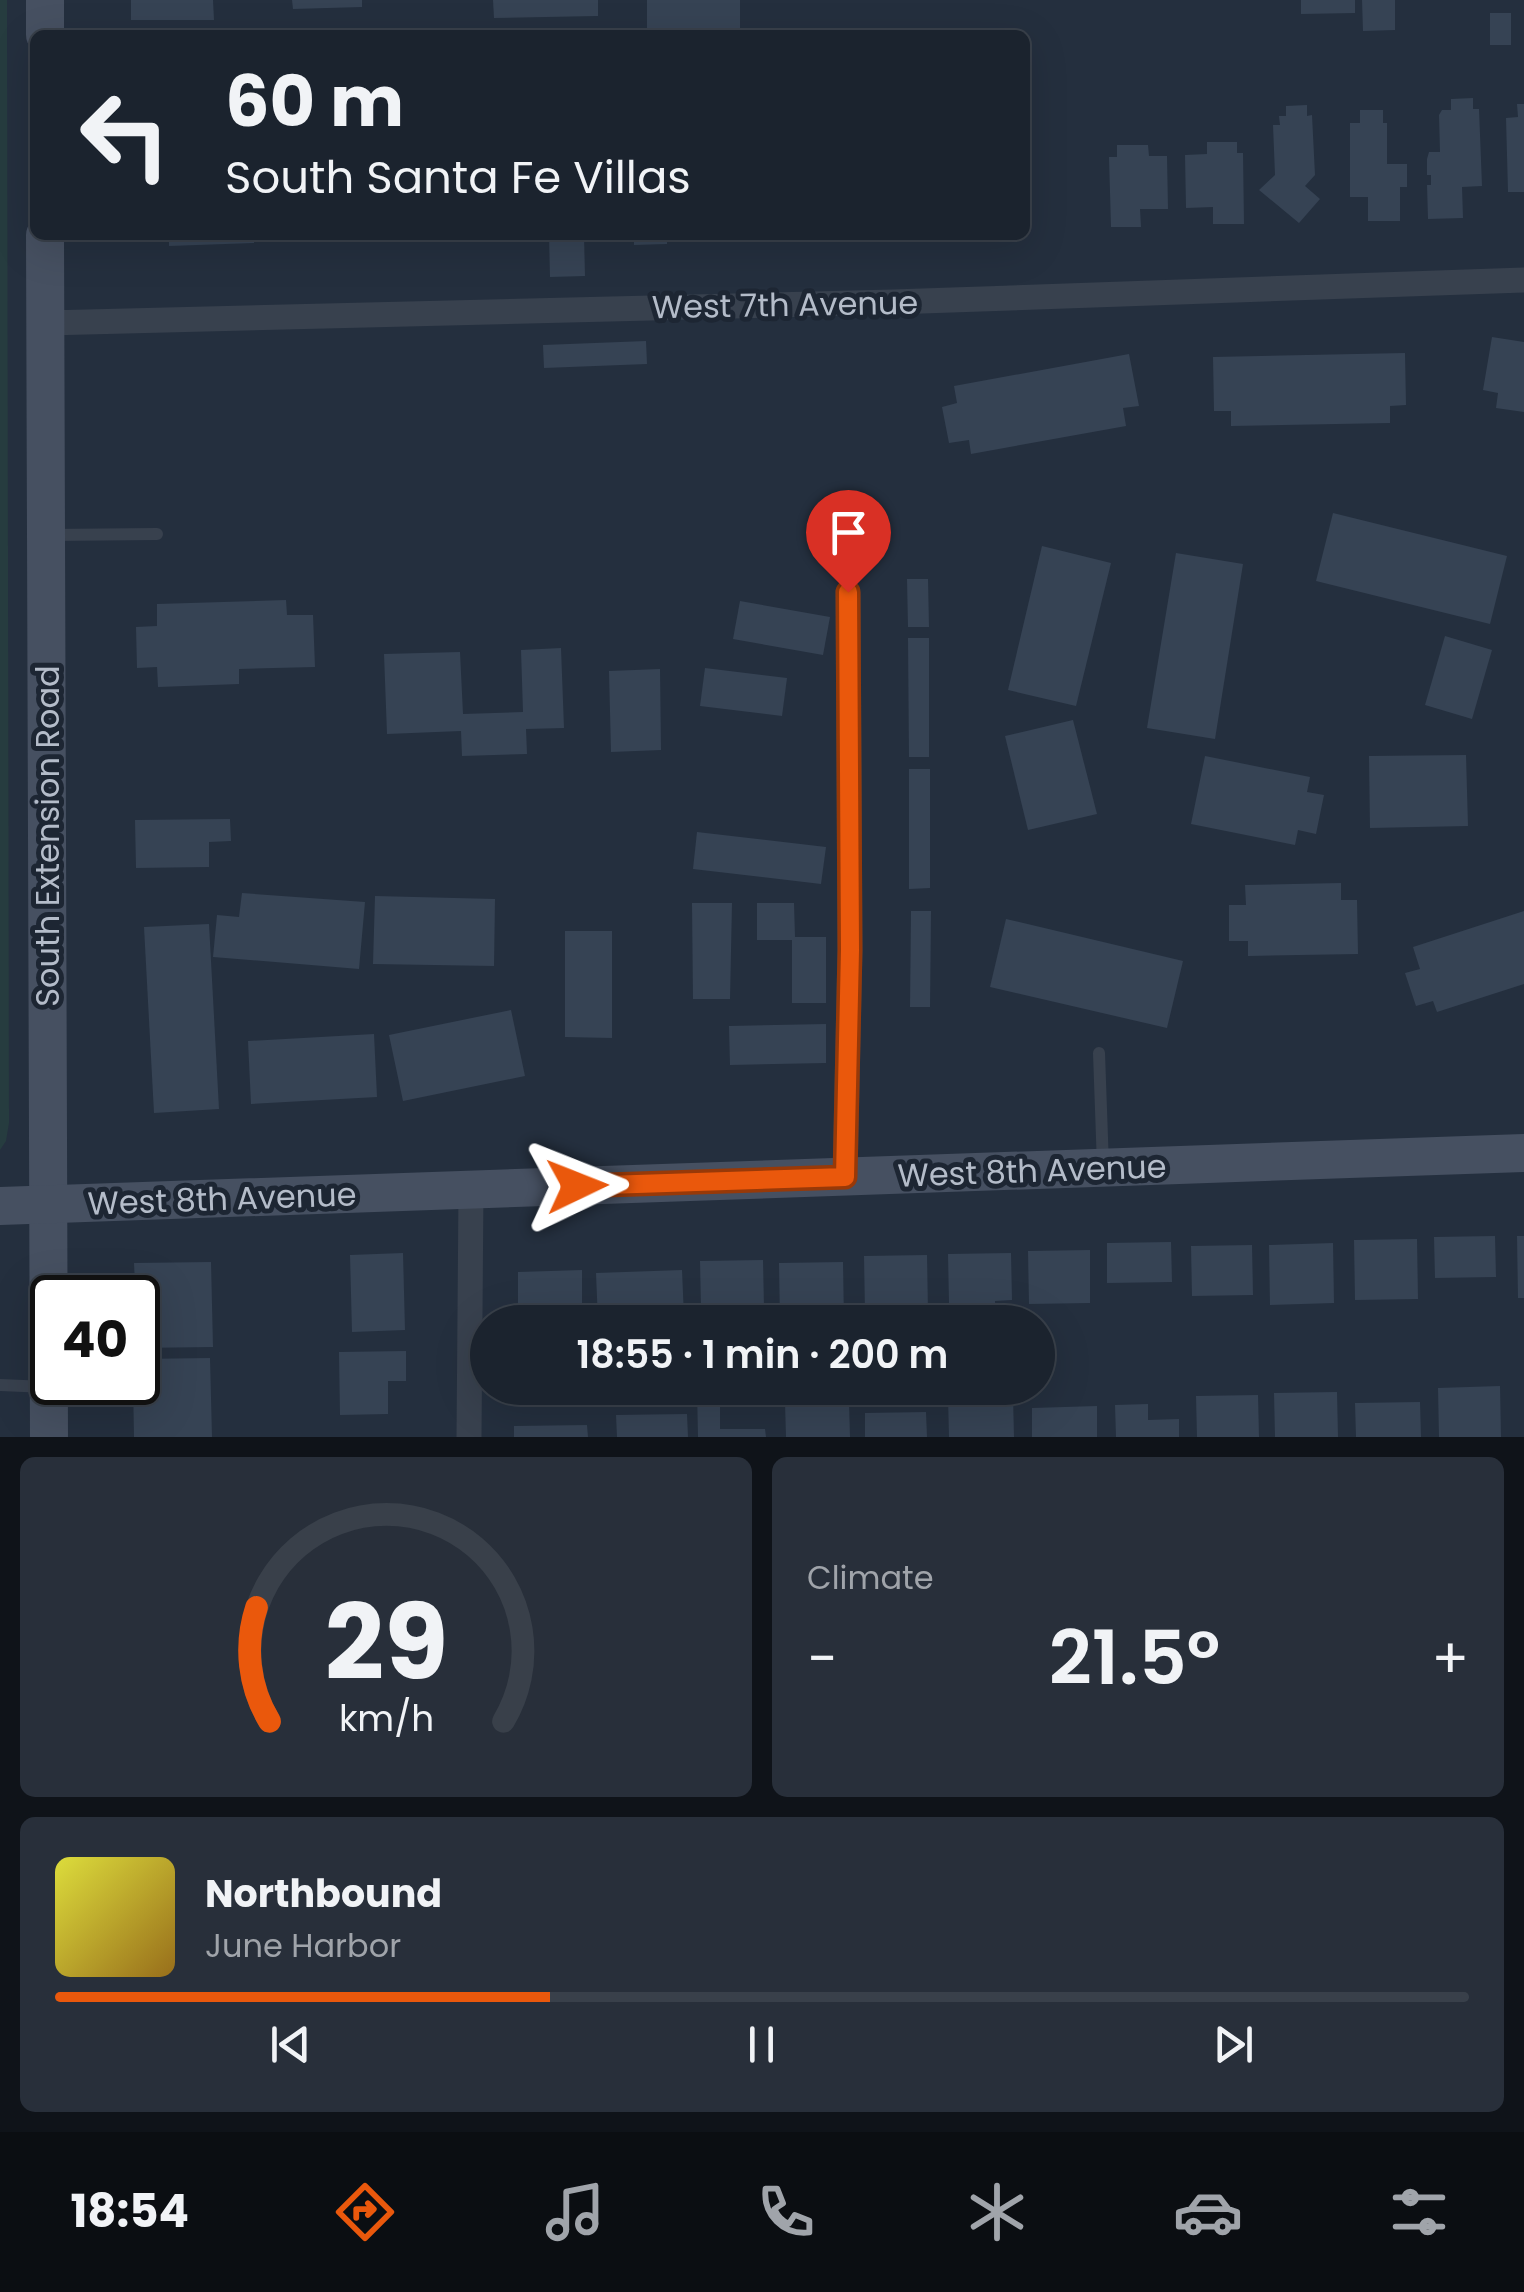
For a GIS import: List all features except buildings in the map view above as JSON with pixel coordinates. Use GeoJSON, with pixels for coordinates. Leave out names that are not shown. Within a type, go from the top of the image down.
{"type":"FeatureCollection","features":[{"type":"Feature","properties":{"kind":"street"},"geometry":{"type":"LineString","coordinates":[[45,0],[45,30]]}},
{"type":"Feature","properties":{"kind":"street","name":"South Extension Road"},"geometry":{"type":"LineString","coordinates":[[46,240],[50,1275]]}},
{"type":"Feature","properties":{"kind":"street","name":"West 7th Avenue"},"geometry":{"type":"LineString","coordinates":[[46,323],[893,302],[1524,280]]}},
{"type":"Feature","properties":{"kind":"street"},"geometry":{"type":"LineString","coordinates":[[845,1177],[850,950],[848,592]]}},
{"type":"Feature","properties":{"kind":"street","name":"West 8th Avenue"},"geometry":{"type":"LineString","coordinates":[[0,1206],[1524,1153]]}},
{"type":"Feature","properties":{"kind":"street"},"geometry":{"type":"LineString","coordinates":[[469,1437],[471,1190]]}},
{"type":"Feature","properties":{"kind":"street","name":"South Extension Road"},"geometry":{"type":"LineString","coordinates":[[50,1405],[50,1437]]}},
{"type":"Feature","properties":{"kind":"lane"},"geometry":{"type":"LineString","coordinates":[[46,535],[157,534]]}},
{"type":"Feature","properties":{"kind":"lane"},"geometry":{"type":"LineString","coordinates":[[1099,1053],[1104,1168]]}},
{"type":"Feature","properties":{"kind":"lane"},"geometry":{"type":"LineString","coordinates":[[0,1385],[30,1386]]}},
{"type":"Feature","properties":{"kind":"green space"},"geometry":{"type":"Polygon","coordinates":[[[0,0],[7,0],[9,1123],[0,1150],[0,0]]]}},
{"type":"Feature","properties":{"kind":"route"},"geometry":{"type":"LineString","coordinates":[[577,1186],[845,1177],[850,950],[848,592]]}}]}
